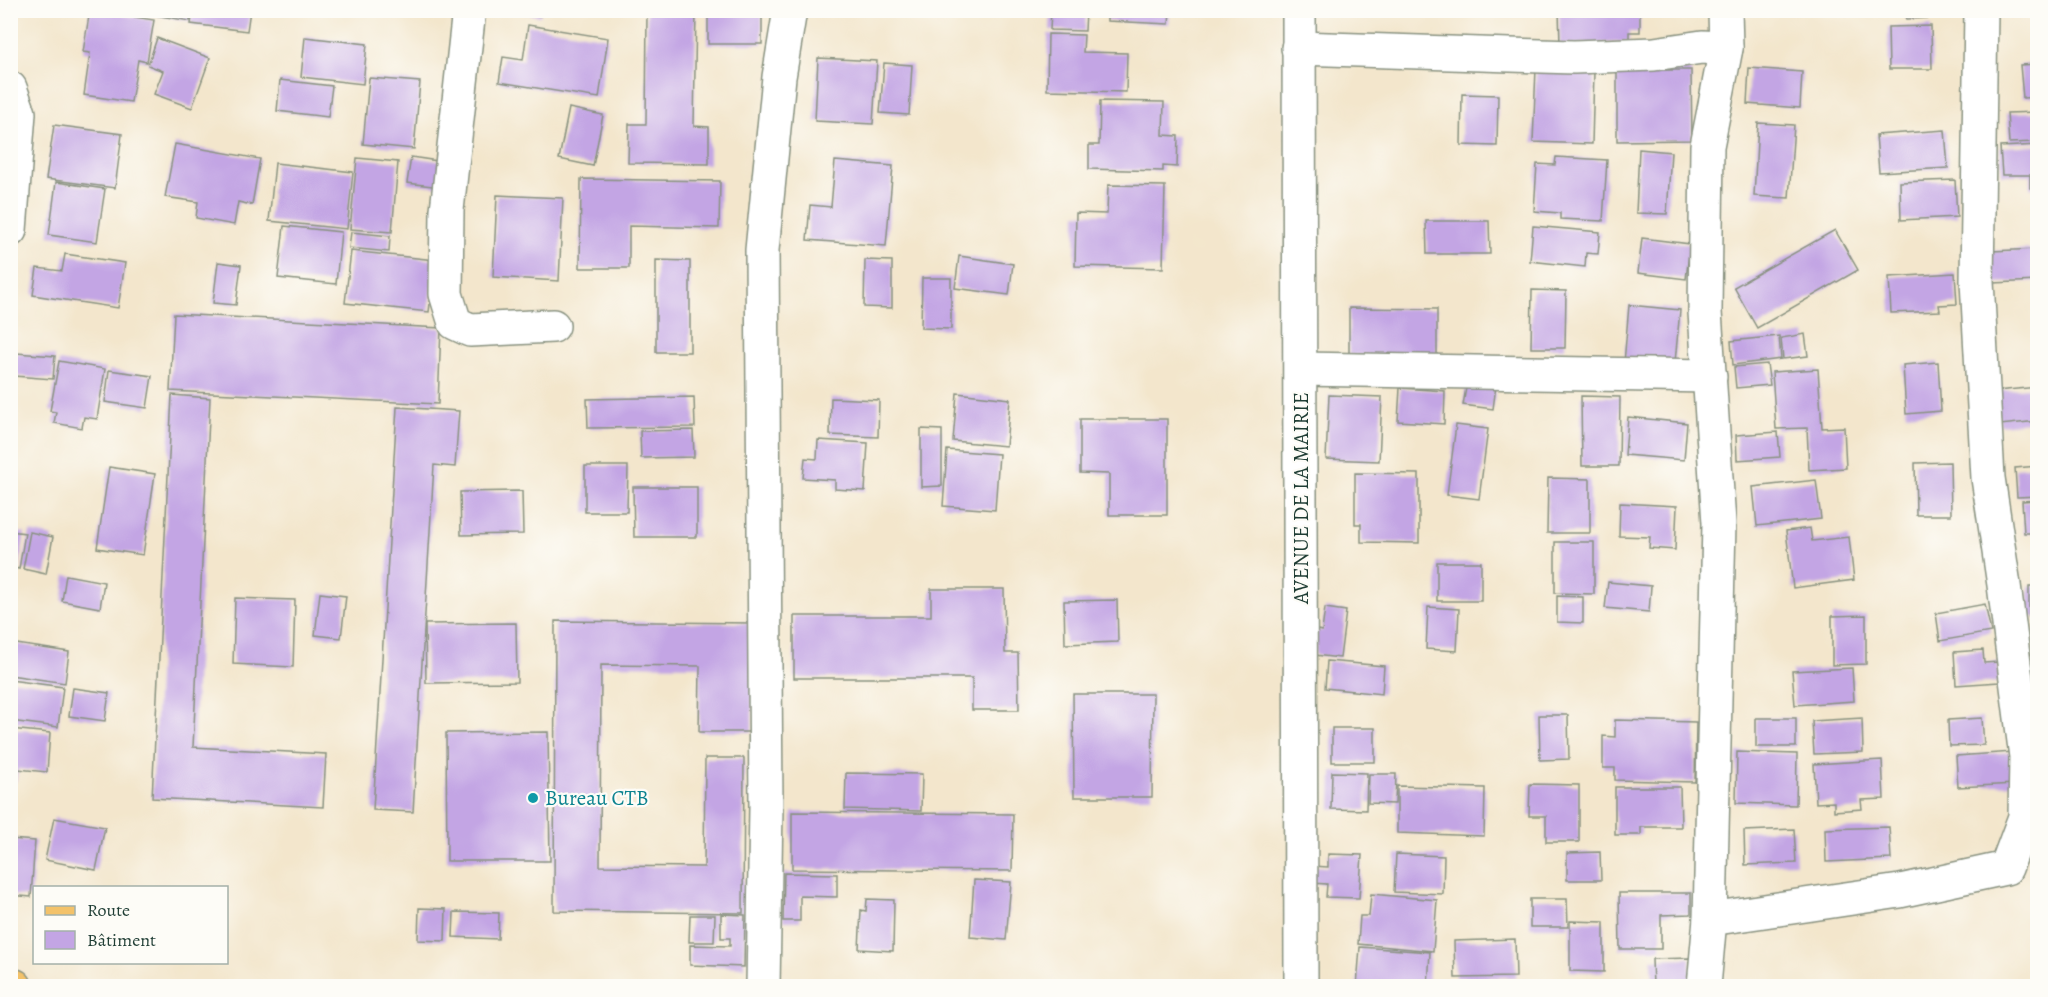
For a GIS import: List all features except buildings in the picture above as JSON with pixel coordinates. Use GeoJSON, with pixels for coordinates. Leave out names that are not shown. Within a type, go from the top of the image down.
{"type":"FeatureCollection","features":[{"type":"Feature","properties":{"kind":"street"},"geometry":{"type":"LineString","coordinates":[[469,10],[447,210],[446,294],[455,323],[470,330],[552,326]]}},
{"type":"Feature","properties":{"kind":"street"},"geometry":{"type":"LineString","coordinates":[[763,987],[766,796],[762,250],[779,77],[790,10]]}},
{"type":"Feature","properties":{"kind":"street","name":"AVENUE DE LA MAIRIE"},"geometry":{"type":"LineString","coordinates":[[1299,10],[1301,987]]}},
{"type":"Feature","properties":{"kind":"street"},"geometry":{"type":"LineString","coordinates":[[1704,987],[1710,919],[1719,524],[1705,312],[1707,146],[1726,48],[1725,10]]}},
{"type":"Feature","properties":{"kind":"street"},"geometry":{"type":"LineString","coordinates":[[1710,919],[1900,891],[2006,868],[2025,817],[2026,757],[1988,478],[1977,280],[1981,10]]}},
{"type":"Feature","properties":{"kind":"street"},"geometry":{"type":"LineString","coordinates":[[1298,48],[1574,57],[1654,54],[1702,47],[1726,48]]}},
{"type":"Feature","properties":{"kind":"street"},"geometry":{"type":"LineString","coordinates":[[10,88],[19,113],[10,230]]}},
{"type":"Feature","properties":{"kind":"street"},"geometry":{"type":"LineString","coordinates":[[1301,369],[1710,376]]}},
{"type":"Feature","properties":{"kind":"place","name":"Bureau CTB"},"geometry":{"type":"Point","coordinates":[533,798]}}]}
